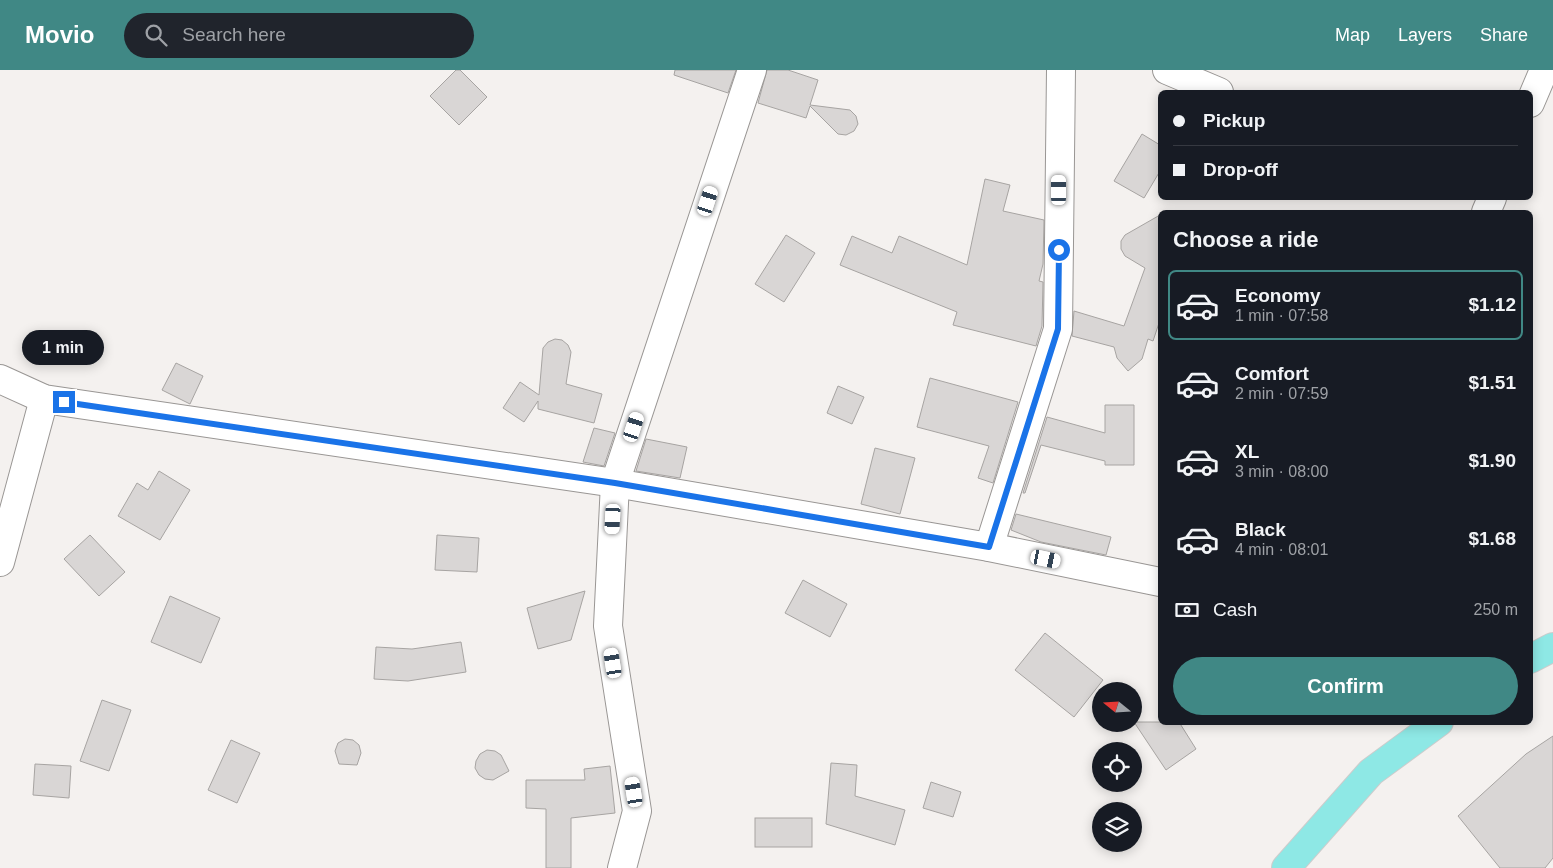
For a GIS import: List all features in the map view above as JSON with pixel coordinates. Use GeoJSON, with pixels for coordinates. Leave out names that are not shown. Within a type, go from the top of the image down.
{"type":"FeatureCollection","features":[{"type":"Feature","properties":{"kind":"main road"},"geometry":{"type":"LineString","coordinates":[[1533,657],[1553,647]]}},
{"type":"Feature","properties":{"kind":"main road"},"geometry":{"type":"LineString","coordinates":[[1286,868],[1370,772],[1435,725]]}},
{"type":"Feature","properties":{"kind":"street"},"geometry":{"type":"LineString","coordinates":[[622,868],[637,811],[608,626],[615,483],[752,70]]}},
{"type":"Feature","properties":{"kind":"street"},"geometry":{"type":"LineString","coordinates":[[989,547],[1058,329],[1060,70]]}},
{"type":"Feature","properties":{"kind":"street"},"geometry":{"type":"LineString","coordinates":[[1167,70],[1214,90]]}},
{"type":"Feature","properties":{"kind":"street"},"geometry":{"type":"LineString","coordinates":[[1533,96],[1544,70]]}},
{"type":"Feature","properties":{"kind":"street"},"geometry":{"type":"LineString","coordinates":[[0,379],[44,399],[615,483],[989,547],[1158,582]]}},
{"type":"Feature","properties":{"kind":"street"},"geometry":{"type":"LineString","coordinates":[[0,562],[44,399]]}},
{"type":"Feature","properties":{"kind":"building"},"geometry":{"type":"Polygon","coordinates":[[[456,70],[460,70],[487,97],[459,125],[430,96],[456,70]]]}},
{"type":"Feature","properties":{"kind":"building"},"geometry":{"type":"Polygon","coordinates":[[[675,70],[736,70],[728,93],[674,75],[675,70]]]}},
{"type":"Feature","properties":{"kind":"building"},"geometry":{"type":"Polygon","coordinates":[[[767,70],[788,70],[818,80],[810,105],[850,110],[856,116],[858,124],[854,131],[846,135],[838,134],[810,106],[806,118],[758,103],[767,70]]]}},
{"type":"Feature","properties":{"kind":"building"},"geometry":{"type":"Polygon","coordinates":[[[1142,134],[1158,144],[1158,174],[1144,198],[1114,181],[1142,134]]]}},
{"type":"Feature","properties":{"kind":"building"},"geometry":{"type":"Polygon","coordinates":[[[985,179],[1010,185],[1003,211],[1044,220],[1043,264],[1039,281],[1043,282],[1042,326],[1036,346],[953,325],[957,312],[840,265],[852,236],[892,253],[899,236],[967,265],[985,179]]]}},
{"type":"Feature","properties":{"kind":"building"},"geometry":{"type":"Polygon","coordinates":[[[1158,216],[1158,326],[1153,341],[1148,339],[1142,359],[1128,371],[1117,358],[1114,347],[1072,336],[1074,311],[1124,326],[1145,268],[1125,256],[1121,249],[1121,241],[1125,235],[1158,216]]]}},
{"type":"Feature","properties":{"kind":"building"},"geometry":{"type":"Polygon","coordinates":[[[786,235],[815,253],[784,302],[755,284],[786,235]]]}},
{"type":"Feature","properties":{"kind":"building"},"geometry":{"type":"Polygon","coordinates":[[[555,339],[562,340],[568,345],[571,352],[566,384],[602,394],[594,423],[538,409],[538,401],[524,422],[503,408],[520,382],[539,395],[543,348],[548,342],[555,339]]]}},
{"type":"Feature","properties":{"kind":"building"},"geometry":{"type":"Polygon","coordinates":[[[176,363],[203,376],[190,404],[162,390],[176,363]]]}},
{"type":"Feature","properties":{"kind":"building"},"geometry":{"type":"Polygon","coordinates":[[[930,378],[1018,402],[993,483],[978,478],[989,446],[917,427],[930,378]]]}},
{"type":"Feature","properties":{"kind":"building"},"geometry":{"type":"Polygon","coordinates":[[[838,386],[864,397],[852,424],[827,413],[838,386]]]}},
{"type":"Feature","properties":{"kind":"building"},"geometry":{"type":"Polygon","coordinates":[[[1105,405],[1134,405],[1134,465],[1105,465],[1105,461],[1041,445],[1025,493],[1023,493],[1047,417],[1105,433],[1105,405]]]}},
{"type":"Feature","properties":{"kind":"building"},"geometry":{"type":"Polygon","coordinates":[[[594,428],[615,433],[604,466],[583,462],[594,428]]]}},
{"type":"Feature","properties":{"kind":"building"},"geometry":{"type":"Polygon","coordinates":[[[646,439],[687,447],[680,478],[636,471],[646,439]]]}},
{"type":"Feature","properties":{"kind":"building"},"geometry":{"type":"Polygon","coordinates":[[[875,448],[915,458],[900,514],[861,504],[875,448]]]}},
{"type":"Feature","properties":{"kind":"building"},"geometry":{"type":"Polygon","coordinates":[[[159,471],[190,490],[160,540],[118,516],[137,483],[148,490],[159,471]]]}},
{"type":"Feature","properties":{"kind":"building"},"geometry":{"type":"Polygon","coordinates":[[[1016,514],[1111,537],[1106,555],[1041,542],[1011,530],[1016,514]]]}},
{"type":"Feature","properties":{"kind":"building"},"geometry":{"type":"Polygon","coordinates":[[[90,535],[125,572],[99,596],[64,559],[90,535]]]}},
{"type":"Feature","properties":{"kind":"building"},"geometry":{"type":"Polygon","coordinates":[[[437,535],[479,538],[477,572],[435,570],[437,535]]]}},
{"type":"Feature","properties":{"kind":"building"},"geometry":{"type":"Polygon","coordinates":[[[803,580],[847,604],[830,637],[785,613],[803,580]]]}},
{"type":"Feature","properties":{"kind":"building"},"geometry":{"type":"Polygon","coordinates":[[[585,591],[571,640],[538,649],[527,608],[585,591]]]}},
{"type":"Feature","properties":{"kind":"building"},"geometry":{"type":"Polygon","coordinates":[[[170,596],[220,618],[201,663],[151,642],[170,596]]]}},
{"type":"Feature","properties":{"kind":"building"},"geometry":{"type":"Polygon","coordinates":[[[1045,633],[1103,680],[1101,682],[1092,682],[1092,694],[1074,717],[1015,670],[1045,633]]]}},
{"type":"Feature","properties":{"kind":"building"},"geometry":{"type":"Polygon","coordinates":[[[461,642],[466,672],[408,681],[374,679],[376,647],[412,649],[461,642]]]}},
{"type":"Feature","properties":{"kind":"building"},"geometry":{"type":"Polygon","coordinates":[[[102,700],[131,710],[109,771],[80,761],[102,700]]]}},
{"type":"Feature","properties":{"kind":"building"},"geometry":{"type":"Polygon","coordinates":[[[1142,722],[1158,722],[1158,725],[1181,725],[1196,749],[1166,770],[1141,732],[1142,722]]]}},
{"type":"Feature","properties":{"kind":"building"},"geometry":{"type":"Polygon","coordinates":[[[1553,736],[1553,858],[1545,868],[1500,868],[1458,816],[1526,754],[1553,736]]]}},
{"type":"Feature","properties":{"kind":"building"},"geometry":{"type":"Polygon","coordinates":[[[345,739],[353,740],[359,745],[361,753],[357,765],[339,764],[335,751],[338,743],[345,739]]]}},
{"type":"Feature","properties":{"kind":"building"},"geometry":{"type":"Polygon","coordinates":[[[231,740],[260,753],[237,803],[208,790],[231,740]]]}},
{"type":"Feature","properties":{"kind":"building"},"geometry":{"type":"Polygon","coordinates":[[[487,750],[495,751],[501,755],[509,771],[493,780],[485,779],[479,775],[475,768],[480,754],[487,750]]]}},
{"type":"Feature","properties":{"kind":"building"},"geometry":{"type":"Polygon","coordinates":[[[831,763],[857,765],[855,796],[905,810],[895,845],[826,824],[831,763]]]}},
{"type":"Feature","properties":{"kind":"building"},"geometry":{"type":"Polygon","coordinates":[[[35,764],[71,766],[69,798],[33,795],[35,764]]]}},
{"type":"Feature","properties":{"kind":"building"},"geometry":{"type":"Polygon","coordinates":[[[610,766],[615,813],[571,818],[571,868],[546,868],[546,809],[526,808],[526,780],[585,780],[584,769],[610,766]]]}},
{"type":"Feature","properties":{"kind":"building"},"geometry":{"type":"Polygon","coordinates":[[[931,782],[961,792],[953,817],[923,808],[931,782]]]}},
{"type":"Feature","properties":{"kind":"building"},"geometry":{"type":"Polygon","coordinates":[[[755,818],[812,818],[812,847],[755,847],[755,818]]]}},
{"type":"Feature","properties":{"kind":"route"},"geometry":{"type":"LineString","coordinates":[[64,402],[615,483],[989,547],[1058,329],[1059,250]]}}]}
